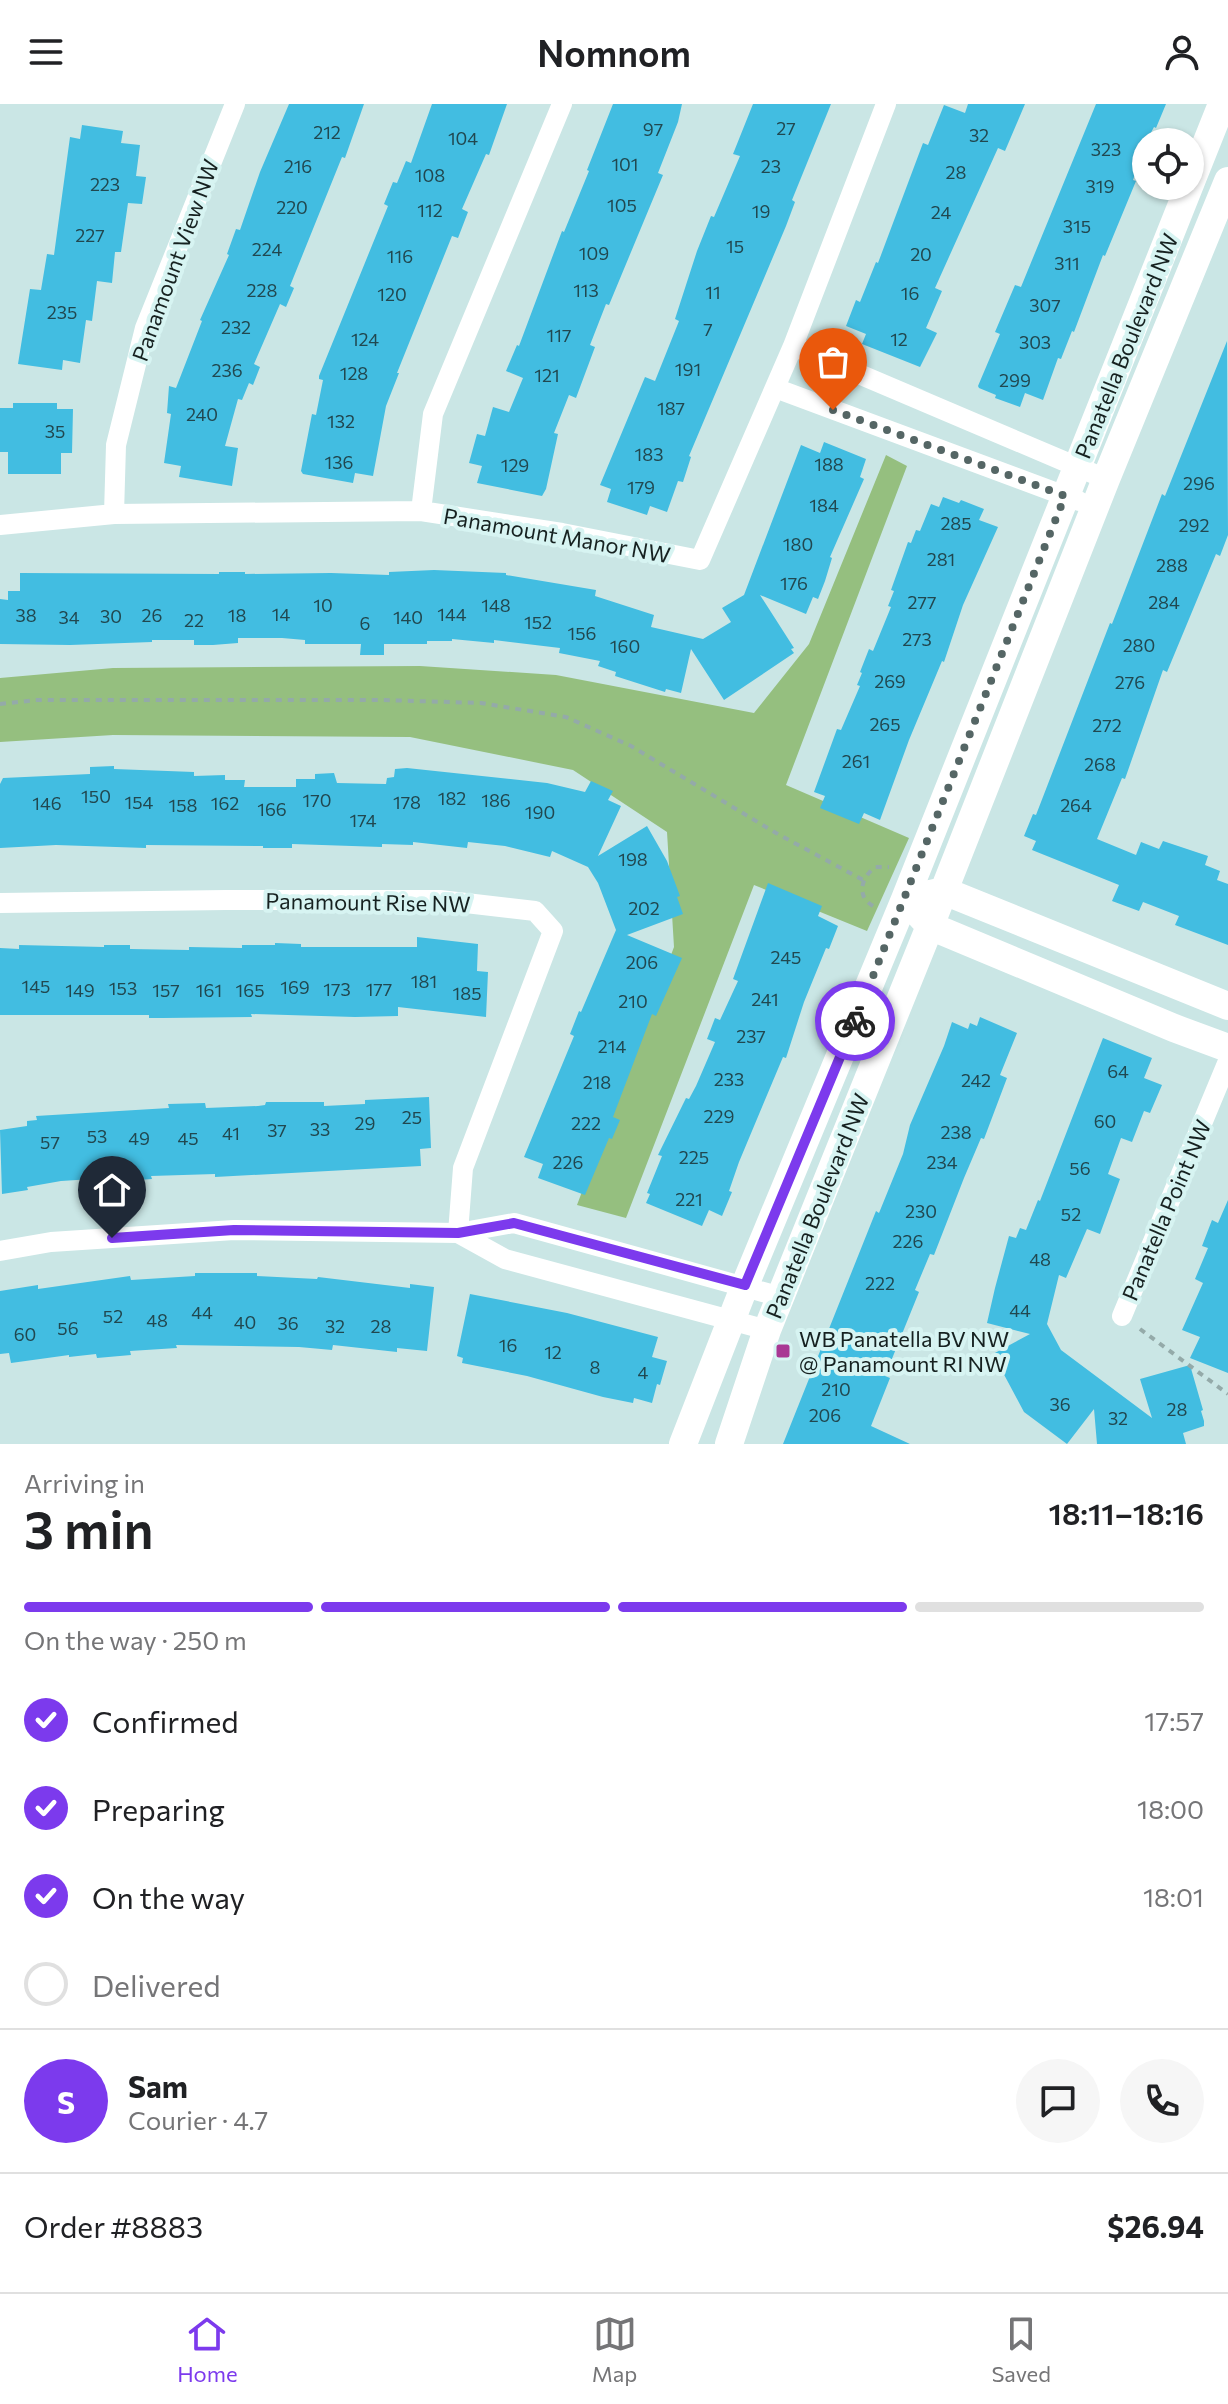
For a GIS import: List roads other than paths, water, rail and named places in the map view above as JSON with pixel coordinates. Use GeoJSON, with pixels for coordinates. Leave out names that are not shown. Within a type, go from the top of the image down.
{"type":"FeatureCollection","features":[{"type":"Feature","properties":{"kind":"street","name":"Panamount View NW"},"geometry":{"type":"LineString","coordinates":[[114,514],[116,445],[145,328],[235,104]]}},
{"type":"Feature","properties":{"kind":"street","name":"Panamount Manor NW"},"geometry":{"type":"LineString","coordinates":[[562,104],[433,414],[421,511],[562,533],[700,560],[793,346],[886,104]]}},
{"type":"Feature","properties":{"kind":"street","name":"Panatella Boulevard NW"},"geometry":{"type":"LineString","coordinates":[[683,1444],[745,1285],[905,899],[1222,104]]}},
{"type":"Feature","properties":{"kind":"street","name":"Panatella Boulevard NW"},"geometry":{"type":"LineString","coordinates":[[729,1444],[767,1330],[1228,181]]}},
{"type":"Feature","properties":{"kind":"street"},"geometry":{"type":"LineString","coordinates":[[793,346],[1106,479]]}},
{"type":"Feature","properties":{"kind":"street"},"geometry":{"type":"LineString","coordinates":[[775,388],[1095,507]]}},
{"type":"Feature","properties":{"kind":"street"},"geometry":{"type":"LineString","coordinates":[[0,525],[114,514],[421,511]]}},
{"type":"Feature","properties":{"kind":"street"},"geometry":{"type":"LineString","coordinates":[[905,899],[944,891],[1228,1006]]}},
{"type":"Feature","properties":{"kind":"street"},"geometry":{"type":"LineString","coordinates":[[905,899],[930,926],[1228,1048]]}},
{"type":"Feature","properties":{"kind":"street","name":"Panamount Rise NW"},"geometry":{"type":"LineString","coordinates":[[0,903],[440,900],[535,911],[553,931],[463,1168],[458,1233]]}},
{"type":"Feature","properties":{"kind":"street","name":"Panatella Point NW"},"geometry":{"type":"LineString","coordinates":[[1122,1316],[1228,1061]]}},
{"type":"Feature","properties":{"kind":"street"},"geometry":{"type":"LineString","coordinates":[[0,1251],[51,1242],[234,1230],[458,1233],[514,1223],[781,1297]]}},
{"type":"Feature","properties":{"kind":"street"},"geometry":{"type":"LineString","coordinates":[[458,1233],[505,1259],[767,1330]]}},
{"type":"Feature","properties":{"kind":"place","name":"WB Panatella BV NW @ Panamount RI NW"},"geometry":{"type":"Point","coordinates":[783,1351]}}]}
